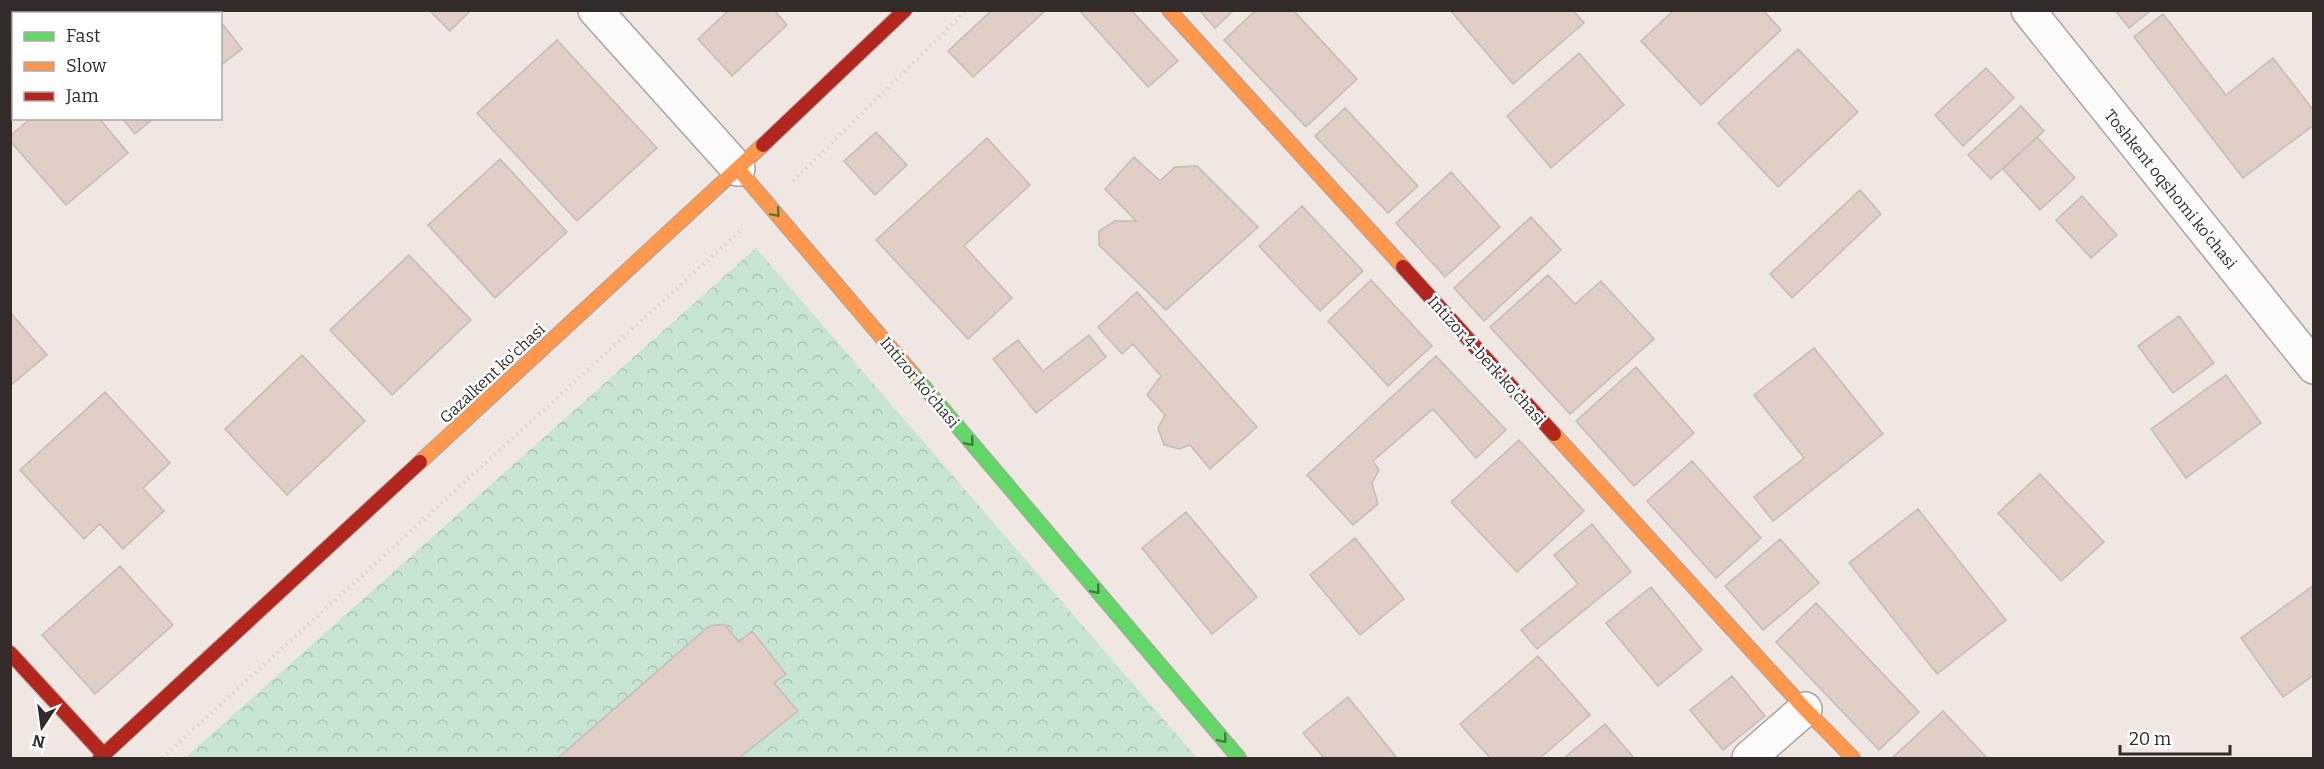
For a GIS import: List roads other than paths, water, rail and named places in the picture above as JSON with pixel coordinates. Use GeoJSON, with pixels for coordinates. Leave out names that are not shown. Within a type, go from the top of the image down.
{"type":"FeatureCollection","features":[{"type":"Feature","properties":{"kind":"street","name":"Intizor ko'chasi"},"geometry":{"type":"LineString","coordinates":[[595,10],[769,205],[1239,759]]}},
{"type":"Feature","properties":{"kind":"street","name":"Gazalkent ko'chasi"},"geometry":{"type":"LineString","coordinates":[[102,757],[738,169],[905,10]]}},
{"type":"Feature","properties":{"kind":"street","name":"Intizor 4-berk ko'chasi"},"geometry":{"type":"LineString","coordinates":[[1169,10],[1853,759]]}},
{"type":"Feature","properties":{"kind":"street","name":"Toshkent oqshomi ko'chasi"},"geometry":{"type":"LineString","coordinates":[[2028,10],[2313,367]]}},
{"type":"Feature","properties":{"kind":"street"},"geometry":{"type":"LineString","coordinates":[[10,653],[102,757]]}},
{"type":"Feature","properties":{"kind":"street"},"geometry":{"type":"LineString","coordinates":[[1749,759],[1805,709]]}}]}
